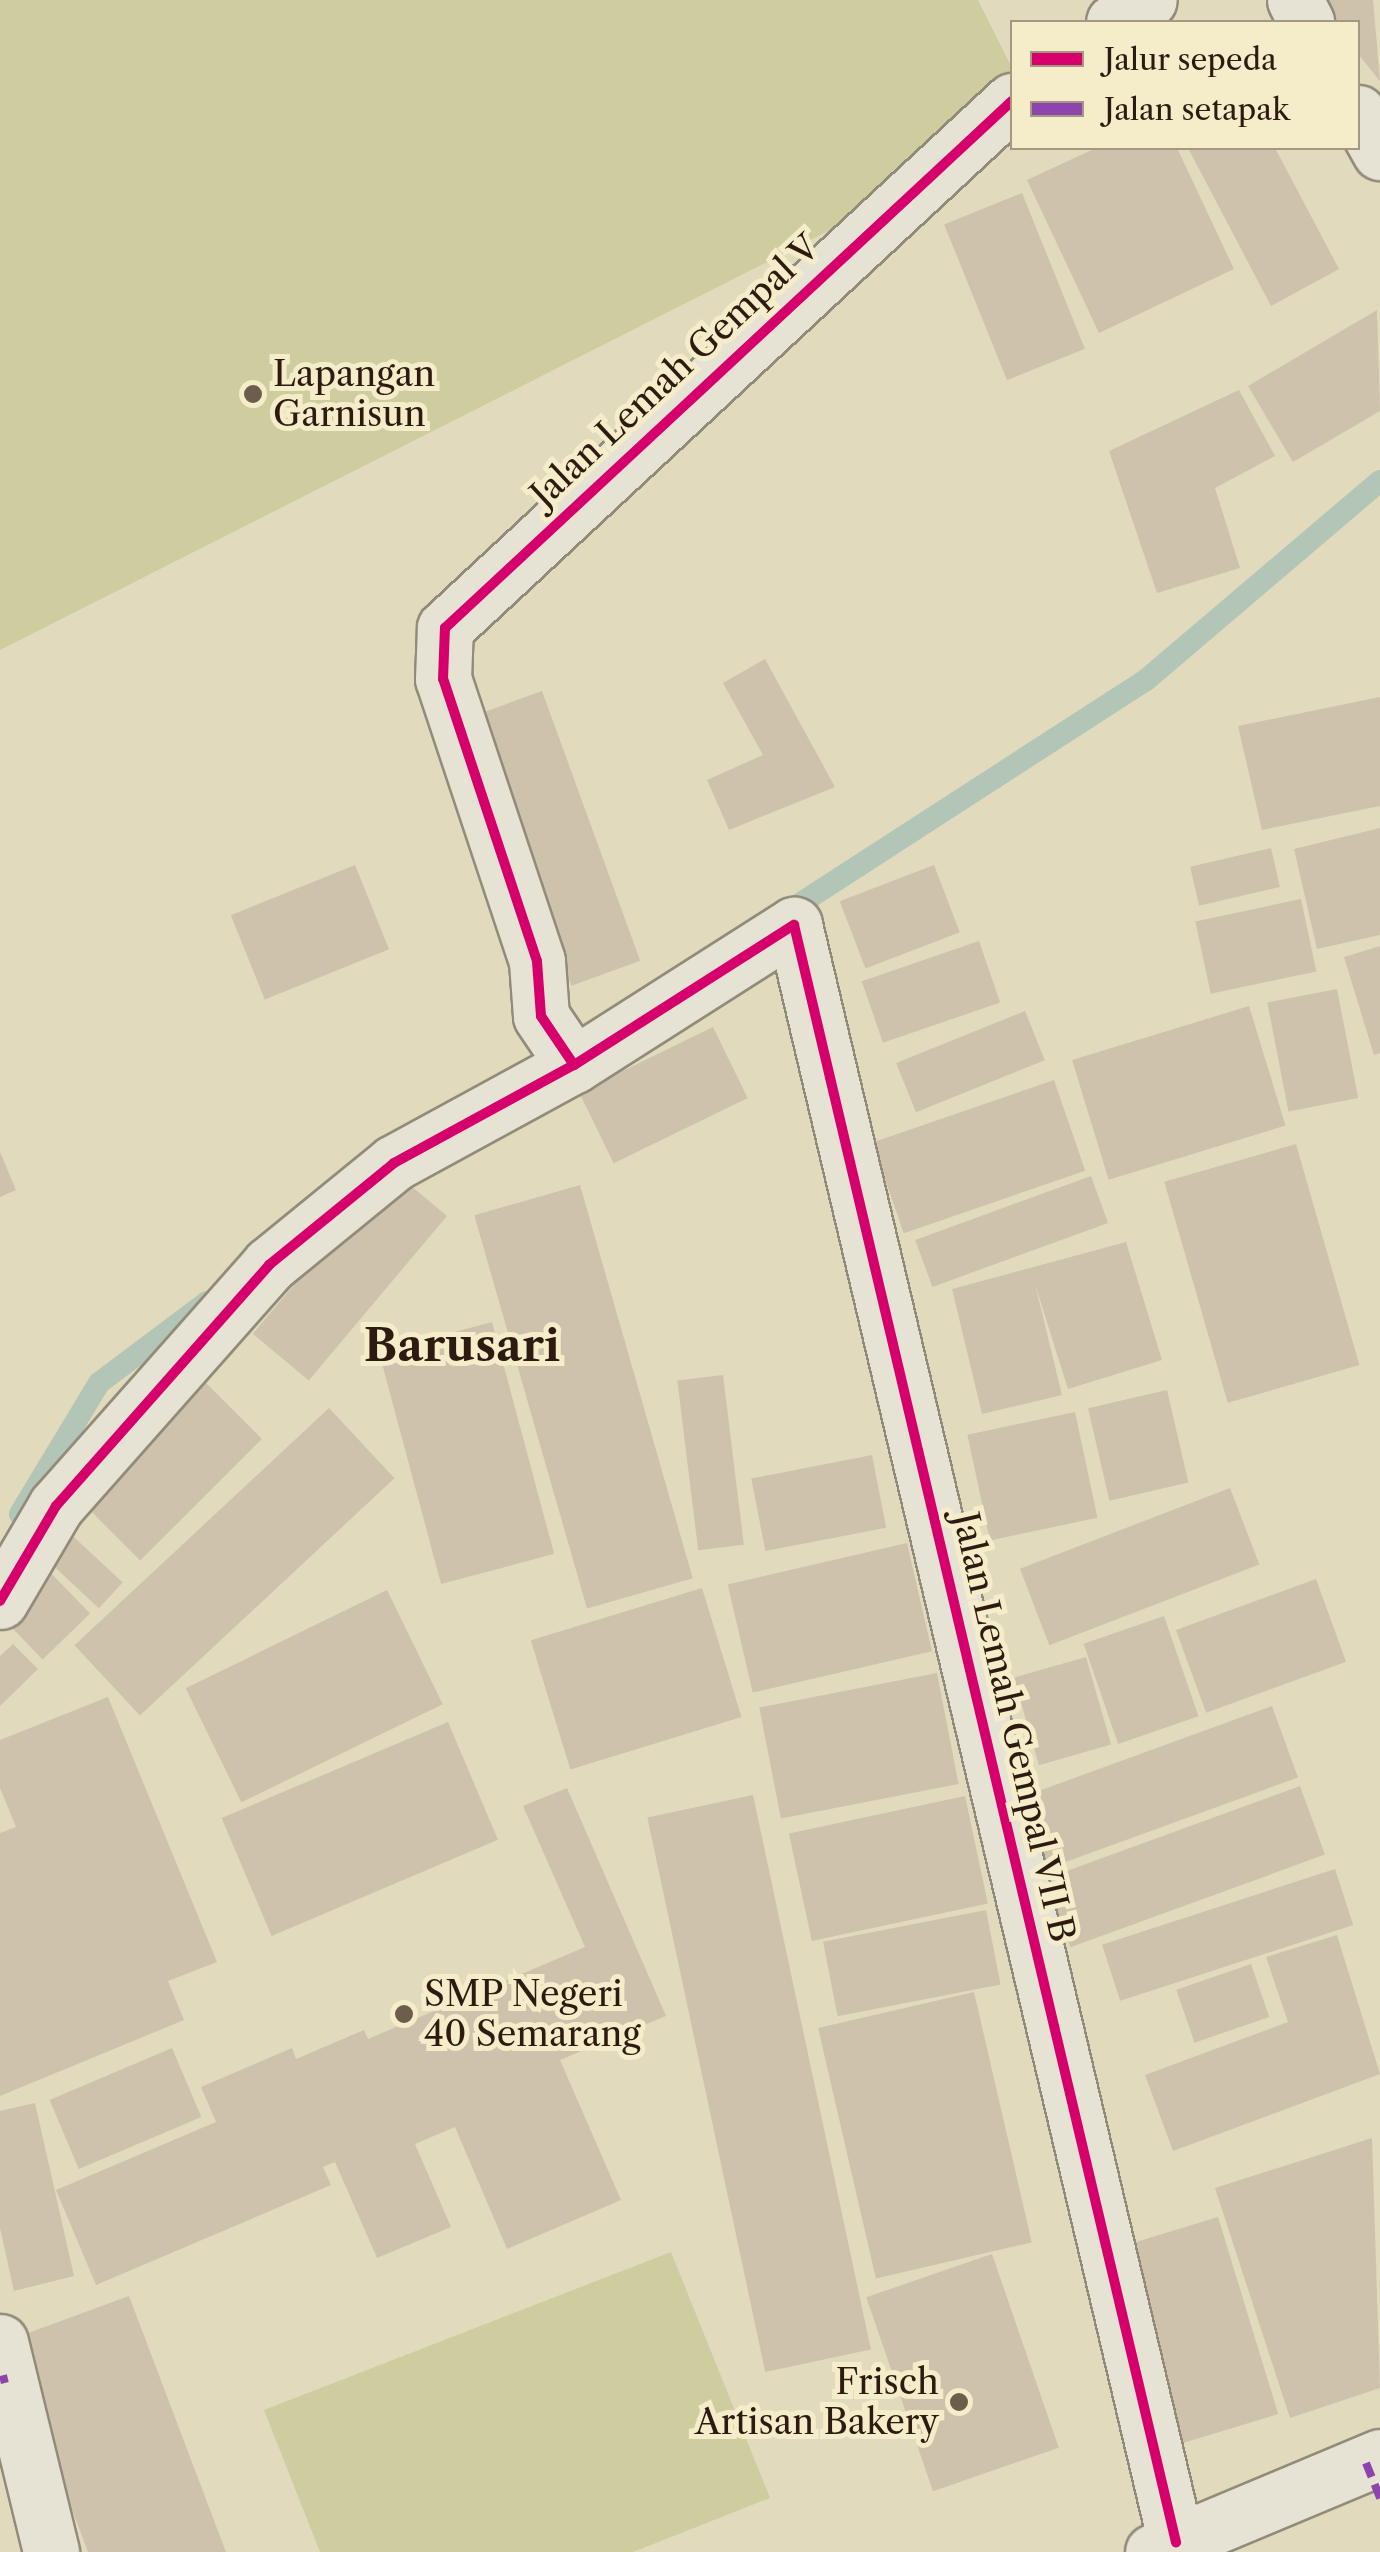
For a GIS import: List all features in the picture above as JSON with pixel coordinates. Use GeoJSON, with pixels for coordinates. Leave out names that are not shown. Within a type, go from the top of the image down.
{"type":"FeatureCollection","features":[{"type":"Feature","properties":{"kind":"street"},"geometry":{"type":"LineString","coordinates":[[1117,20],[1150,0]]}},
{"type":"Feature","properties":{"kind":"street","name":"Jalan Lemah Gempal V"},"geometry":{"type":"LineString","coordinates":[[562,1046],[448,696],[442,645],[455,612],[1010,103]]}},
{"type":"Feature","properties":{"kind":"street"},"geometry":{"type":"LineString","coordinates":[[1360,117],[1380,152]]}},
{"type":"Feature","properties":{"kind":"street","name":"Jalan Lemah Gempal VII B"},"geometry":{"type":"LineString","coordinates":[[562,1046],[794,926],[1164,2547]]}},
{"type":"Feature","properties":{"kind":"street"},"geometry":{"type":"LineString","coordinates":[[0,1601],[56,1506],[270,1265],[394,1163],[562,1046]]}},
{"type":"Feature","properties":{"kind":"street"},"geometry":{"type":"LineString","coordinates":[[3,2367],[51,2552]]}},
{"type":"Feature","properties":{"kind":"street"},"geometry":{"type":"LineString","coordinates":[[1164,2547],[1375,2473]]}},
{"type":"Feature","properties":{"kind":"green space","name":"Lapangan Garnisun"},"geometry":{"type":"Polygon","coordinates":[[[0,0],[978,0],[1010,64],[1010,139],[0,650],[0,0]]]}},
{"type":"Feature","properties":{"kind":"green space"},"geometry":{"type":"Polygon","coordinates":[[[671,2252],[770,2498],[633,2552],[320,2552],[264,2410],[671,2252]]]}},
{"type":"Feature","properties":{"kind":"building"},"geometry":{"type":"Polygon","coordinates":[[[1313,0],[1373,0],[1380,81],[1360,56],[1360,20],[1329,20],[1313,0]]]}},
{"type":"Feature","properties":{"kind":"building"},"geometry":{"type":"Polygon","coordinates":[[[1092,150],[1178,150],[1234,269],[1099,333],[1027,180],[1092,150]]]}},
{"type":"Feature","properties":{"kind":"building"},"geometry":{"type":"Polygon","coordinates":[[[1189,150],[1276,150],[1339,269],[1271,306],[1189,150]]]}},
{"type":"Feature","properties":{"kind":"building"},"geometry":{"type":"Polygon","coordinates":[[[1022,193],[1085,349],[1007,380],[944,224],[1022,193]]]}},
{"type":"Feature","properties":{"kind":"building"},"geometry":{"type":"Polygon","coordinates":[[[1377,310],[1380,411],[1293,462],[1248,386],[1377,310]]]}},
{"type":"Feature","properties":{"kind":"building"},"geometry":{"type":"Polygon","coordinates":[[[1239,390],[1275,456],[1215,488],[1240,568],[1157,593],[1109,451],[1239,390]]]}},
{"type":"Feature","properties":{"kind":"building"},"geometry":{"type":"Polygon","coordinates":[[[765,659],[835,787],[729,830],[707,780],[763,755],[723,683],[765,659]]]}},
{"type":"Feature","properties":{"kind":"building"},"geometry":{"type":"Polygon","coordinates":[[[542,691],[640,961],[572,986],[473,716],[542,691]]]}},
{"type":"Feature","properties":{"kind":"building"},"geometry":{"type":"Polygon","coordinates":[[[1380,697],[1380,806],[1262,830],[1238,726],[1380,697]]]}},
{"type":"Feature","properties":{"kind":"building"},"geometry":{"type":"Polygon","coordinates":[[[1380,828],[1380,935],[1317,949],[1294,849],[1380,828]]]}},
{"type":"Feature","properties":{"kind":"building"},"geometry":{"type":"Polygon","coordinates":[[[1271,848],[1280,887],[1199,906],[1190,867],[1271,848]]]}},
{"type":"Feature","properties":{"kind":"building"},"geometry":{"type":"Polygon","coordinates":[[[355,865],[389,949],[265,1000],[231,915],[355,865]]]}},
{"type":"Feature","properties":{"kind":"building"},"geometry":{"type":"Polygon","coordinates":[[[934,865],[960,932],[866,968],[840,901],[934,865]]]}},
{"type":"Feature","properties":{"kind":"building"},"geometry":{"type":"Polygon","coordinates":[[[1301,899],[1316,971],[1211,994],[1195,921],[1301,899]]]}},
{"type":"Feature","properties":{"kind":"building"},"geometry":{"type":"Polygon","coordinates":[[[979,941],[1000,1002],[883,1043],[862,981],[979,941]]]}},
{"type":"Feature","properties":{"kind":"building"},"geometry":{"type":"Polygon","coordinates":[[[1380,946],[1380,1053],[1374,1055],[1344,957],[1380,946]]]}},
{"type":"Feature","properties":{"kind":"building"},"geometry":{"type":"Polygon","coordinates":[[[1337,989],[1358,1098],[1288,1112],[1267,1003],[1337,989]]]}},
{"type":"Feature","properties":{"kind":"building"},"geometry":{"type":"Polygon","coordinates":[[[1249,1006],[1286,1126],[1109,1180],[1072,1060],[1249,1006]]]}},
{"type":"Feature","properties":{"kind":"building"},"geometry":{"type":"Polygon","coordinates":[[[1025,1011],[1045,1060],[916,1112],[896,1063],[1025,1011]]]}},
{"type":"Feature","properties":{"kind":"building"},"geometry":{"type":"Polygon","coordinates":[[[713,1027],[748,1098],[614,1163],[579,1092],[713,1027]]]}},
{"type":"Feature","properties":{"kind":"building"},"geometry":{"type":"Polygon","coordinates":[[[1054,1080],[1085,1171],[904,1233],[872,1143],[1054,1080]]]}},
{"type":"Feature","properties":{"kind":"building"},"geometry":{"type":"Polygon","coordinates":[[[1296,1144],[1359,1365],[1228,1403],[1164,1182],[1296,1144]]]}},
{"type":"Feature","properties":{"kind":"building"},"geometry":{"type":"Polygon","coordinates":[[[0,1152],[16,1190],[0,1197],[0,1152]]]}},
{"type":"Feature","properties":{"kind":"building"},"geometry":{"type":"Polygon","coordinates":[[[391,1169],[447,1216],[309,1381],[253,1334],[391,1169]]]}},
{"type":"Feature","properties":{"kind":"building"},"geometry":{"type":"Polygon","coordinates":[[[1091,1176],[1108,1223],[932,1287],[915,1240],[1091,1176]]]}},
{"type":"Feature","properties":{"kind":"building"},"geometry":{"type":"Polygon","coordinates":[[[580,1185],[693,1578],[587,1608],[474,1215],[580,1185]]]}},
{"type":"Feature","properties":{"kind":"building"},"geometry":{"type":"Polygon","coordinates":[[[1126,1242],[1162,1360],[1068,1389],[1035,1284],[1062,1395],[982,1414],[952,1289],[1126,1242]]]}},
{"type":"Feature","properties":{"kind":"building"},"geometry":{"type":"Polygon","coordinates":[[[492,1322],[554,1554],[441,1584],[379,1352],[492,1322]]]}},
{"type":"Feature","properties":{"kind":"building"},"geometry":{"type":"Polygon","coordinates":[[[194,1371],[262,1439],[140,1561],[72,1493],[194,1371]]]}},
{"type":"Feature","properties":{"kind":"building"},"geometry":{"type":"Polygon","coordinates":[[[723,1375],[744,1545],[698,1550],[677,1381],[723,1375]]]}},
{"type":"Feature","properties":{"kind":"building"},"geometry":{"type":"Polygon","coordinates":[[[1167,1390],[1188,1483],[1109,1501],[1088,1408],[1167,1390]]]}},
{"type":"Feature","properties":{"kind":"building"},"geometry":{"type":"Polygon","coordinates":[[[329,1408],[394,1478],[140,1716],[74,1645],[329,1408]]]}},
{"type":"Feature","properties":{"kind":"building"},"geometry":{"type":"Polygon","coordinates":[[[1075,1412],[1097,1518],[990,1541],[967,1435],[1075,1412]]]}},
{"type":"Feature","properties":{"kind":"building"},"geometry":{"type":"Polygon","coordinates":[[[872,1455],[886,1528],[765,1551],[751,1478],[872,1455]]]}},
{"type":"Feature","properties":{"kind":"building"},"geometry":{"type":"Polygon","coordinates":[[[1230,1488],[1259,1565],[1049,1645],[1020,1569],[1230,1488]]]}},
{"type":"Feature","properties":{"kind":"building"},"geometry":{"type":"Polygon","coordinates":[[[62,1526],[123,1583],[99,1608],[38,1552],[62,1526]]]}},
{"type":"Feature","properties":{"kind":"building"},"geometry":{"type":"Polygon","coordinates":[[[907,1543],[932,1651],[753,1693],[728,1584],[907,1543]]]}},
{"type":"Feature","properties":{"kind":"building"},"geometry":{"type":"Polygon","coordinates":[[[47,1569],[90,1614],[43,1659],[0,1614],[47,1569]]]}},
{"type":"Feature","properties":{"kind":"building"},"geometry":{"type":"Polygon","coordinates":[[[1316,1579],[1346,1662],[1206,1713],[1176,1630],[1316,1579]]]}},
{"type":"Feature","properties":{"kind":"building"},"geometry":{"type":"Polygon","coordinates":[[[702,1588],[741,1717],[570,1769],[531,1640],[702,1588]]]}},
{"type":"Feature","properties":{"kind":"building"},"geometry":{"type":"Polygon","coordinates":[[[387,1590],[443,1704],[241,1802],[186,1688],[387,1590]]]}},
{"type":"Feature","properties":{"kind":"building"},"geometry":{"type":"Polygon","coordinates":[[[1164,1616],[1199,1716],[1118,1744],[1084,1644],[1164,1616]]]}},
{"type":"Feature","properties":{"kind":"building"},"geometry":{"type":"Polygon","coordinates":[[[13,1644],[38,1669],[0,1706],[0,1656],[13,1644]]]}},
{"type":"Feature","properties":{"kind":"building"},"geometry":{"type":"Polygon","coordinates":[[[1086,1657],[1111,1744],[1039,1765],[1014,1678],[1086,1657]]]}},
{"type":"Feature","properties":{"kind":"building"},"geometry":{"type":"Polygon","coordinates":[[[937,1673],[959,1784],[781,1818],[759,1708],[937,1673]]]}},
{"type":"Feature","properties":{"kind":"building"},"geometry":{"type":"Polygon","coordinates":[[[108,1697],[217,1962],[168,1981],[184,2020],[0,2096],[0,1833],[16,1827],[0,1788],[0,1740],[108,1697]]]}},
{"type":"Feature","properties":{"kind":"building"},"geometry":{"type":"Polygon","coordinates":[[[1272,1706],[1298,1777],[1041,1871],[1015,1799],[1272,1706]]]}},
{"type":"Feature","properties":{"kind":"building"},"geometry":{"type":"Polygon","coordinates":[[[448,1722],[498,1840],[272,1936],[222,1818],[448,1722]]]}},
{"type":"Feature","properties":{"kind":"building"},"geometry":{"type":"Polygon","coordinates":[[[1300,1786],[1325,1855],[1070,1947],[1045,1879],[1300,1786]]]}},
{"type":"Feature","properties":{"kind":"building"},"geometry":{"type":"Polygon","coordinates":[[[567,1788],[666,2016],[560,2060],[621,2200],[507,2249],[455,2127],[415,2144],[451,2227],[377,2258],[335,2162],[323,2167],[331,2185],[96,2285],[56,2190],[216,2122],[201,2087],[292,2048],[296,2059],[364,2030],[368,2039],[585,1947],[523,1806],[567,1788]]]}},
{"type":"Feature","properties":{"kind":"building"},"geometry":{"type":"Polygon","coordinates":[[[753,1795],[871,2350],[765,2372],[647,1817],[753,1795]]]}},
{"type":"Feature","properties":{"kind":"building"},"geometry":{"type":"Polygon","coordinates":[[[965,1796],[988,1904],[812,1941],[789,1833],[965,1796]]]}},
{"type":"Feature","properties":{"kind":"building"},"geometry":{"type":"Polygon","coordinates":[[[1335,1869],[1353,1925],[1120,2001],[1102,1945],[1335,1869]]]}},
{"type":"Feature","properties":{"kind":"building"},"geometry":{"type":"Polygon","coordinates":[[[986,1910],[1001,1985],[838,2016],[823,1942],[986,1910]]]}},
{"type":"Feature","properties":{"kind":"building"},"geometry":{"type":"Polygon","coordinates":[[[1337,1935],[1380,2074],[1173,2151],[1145,2075],[1288,2022],[1266,1957],[1337,1935]]]}},
{"type":"Feature","properties":{"kind":"building"},"geometry":{"type":"Polygon","coordinates":[[[1251,1964],[1269,2017],[1195,2043],[1176,1990],[1251,1964]]]}},
{"type":"Feature","properties":{"kind":"building"},"geometry":{"type":"Polygon","coordinates":[[[974,1992],[1032,2242],[876,2278],[818,2028],[974,1992]]]}},
{"type":"Feature","properties":{"kind":"building"},"geometry":{"type":"Polygon","coordinates":[[[172,2048],[201,2117],[79,2169],[50,2100],[172,2048]]]}},
{"type":"Feature","properties":{"kind":"building"},"geometry":{"type":"Polygon","coordinates":[[[35,2103],[74,2276],[14,2291],[0,2228],[0,2111],[35,2103]]]}},
{"type":"Feature","properties":{"kind":"building"},"geometry":{"type":"Polygon","coordinates":[[[1372,2138],[1380,2388],[1290,2418],[1215,2188],[1372,2138]]]}},
{"type":"Feature","properties":{"kind":"building"},"geometry":{"type":"Polygon","coordinates":[[[1218,2217],[1278,2414],[1174,2446],[1114,2249],[1218,2217]]]}},
{"type":"Feature","properties":{"kind":"building"},"geometry":{"type":"Polygon","coordinates":[[[992,2254],[1059,2448],[933,2491],[866,2297],[992,2254]]]}},
{"type":"Feature","properties":{"kind":"building"},"geometry":{"type":"Polygon","coordinates":[[[129,2296],[226,2552],[88,2552],[9,2340],[129,2296]]]}},
{"type":"Feature","properties":{"kind":"waterway"},"geometry":{"type":"LineString","coordinates":[[781,916],[1146,680],[1380,481]]}},
{"type":"Feature","properties":{"kind":"waterway"},"geometry":{"type":"LineString","coordinates":[[20,1514],[99,1383],[207,1302]]}},
{"type":"Feature","properties":{"kind":"marked path"},"geometry":{"type":"LineString","coordinates":[[0,2380],[8,2378]]}},
{"type":"Feature","properties":{"kind":"marked path"},"geometry":{"type":"LineString","coordinates":[[1366,2463],[1380,2498]]}},
{"type":"Feature","properties":{"kind":"cycle path"},"geometry":{"type":"LineString","coordinates":[[574,1065],[541,1016],[537,961],[443,679],[445,628],[1010,103]]}},
{"type":"Feature","properties":{"kind":"cycle path"},"geometry":{"type":"LineString","coordinates":[[0,1601],[56,1506],[269,1265],[394,1163],[574,1065],[794,925],[1176,2542]]}},
{"type":"Feature","properties":{"kind":"place","name":"Lapangan Garnisun"},"geometry":{"type":"Point","coordinates":[253,394]}},
{"type":"Feature","properties":{"kind":"place","name":"SMP Negeri 40 Semarang"},"geometry":{"type":"Point","coordinates":[404,2014]}},
{"type":"Feature","properties":{"kind":"place","name":"Frisch Artisan Bakery"},"geometry":{"type":"Point","coordinates":[959,2402]}},
{"type":"Feature","properties":{"kind":"district","name":"Barusari"},"geometry":{"type":"Point","coordinates":[462,1346]}}]}
